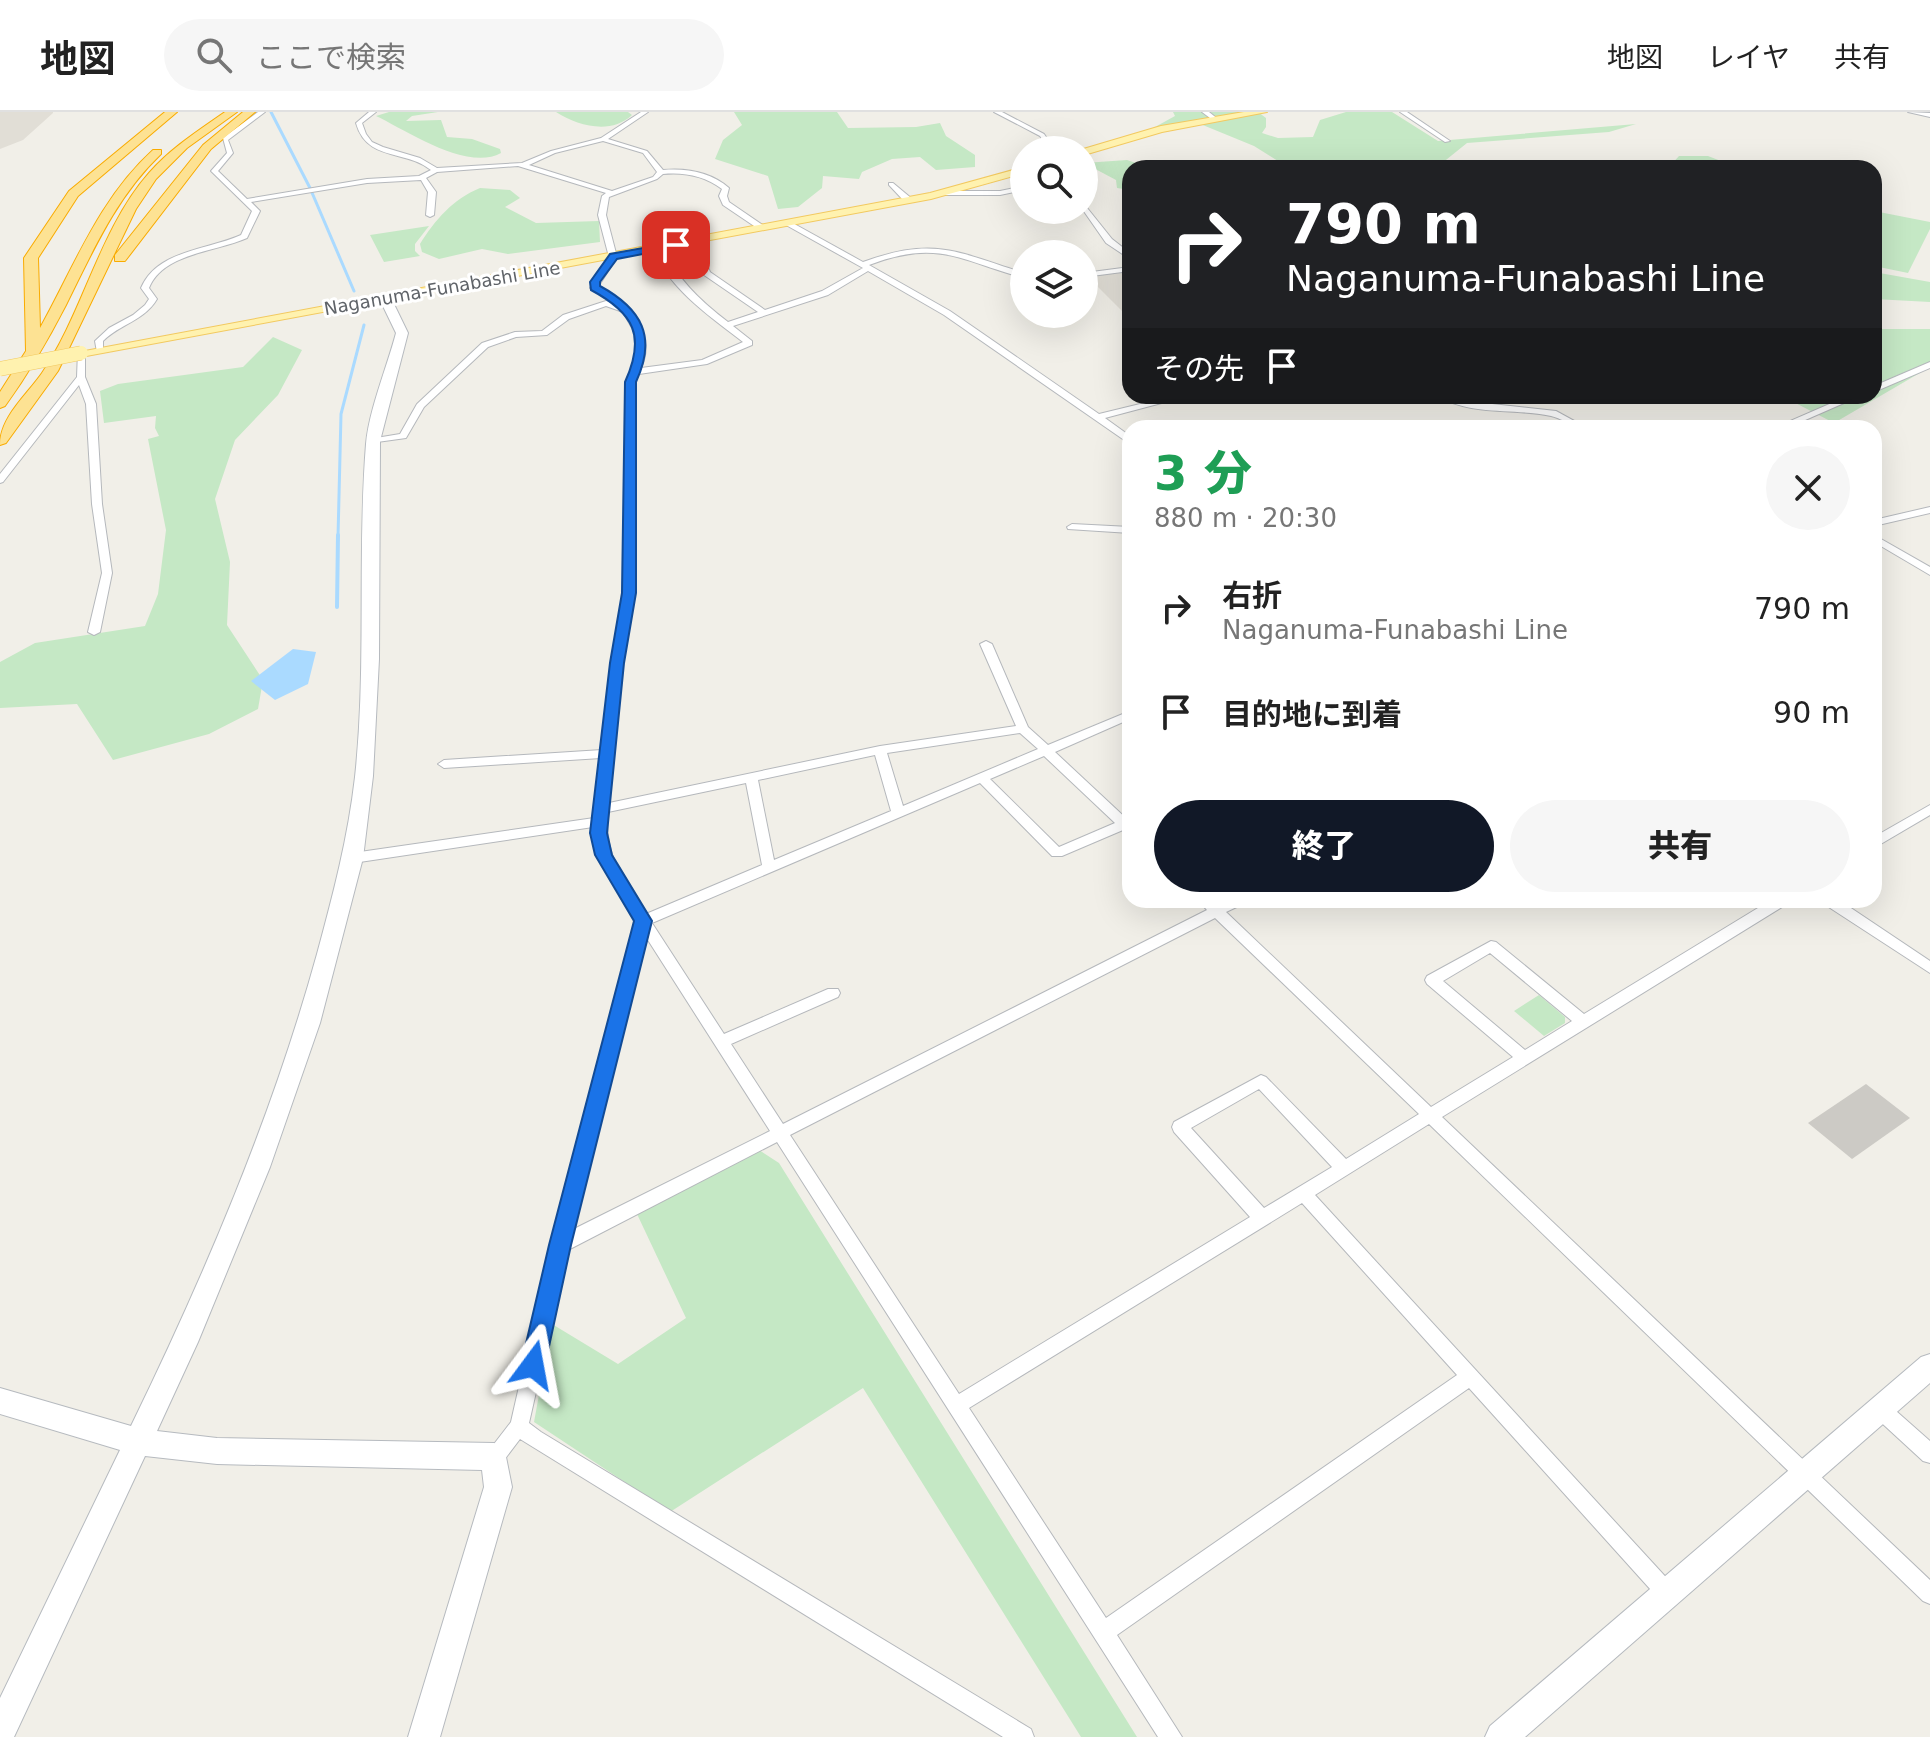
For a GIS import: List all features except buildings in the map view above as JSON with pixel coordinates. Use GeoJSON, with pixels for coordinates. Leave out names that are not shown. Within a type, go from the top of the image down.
{"type":"FeatureCollection","features":[{"type":"Feature","properties":{"kind":"highway"},"geometry":{"type":"LineString","coordinates":[[33,353],[31,258],[73,194],[172,112]]}},
{"type":"Feature","properties":{"kind":"highway"},"geometry":{"type":"LineString","coordinates":[[0,403],[33,353],[84,249],[130,178],[165,146],[214,112]]}},
{"type":"Feature","properties":{"kind":"highway"},"geometry":{"type":"LineString","coordinates":[[0,440],[34,397],[64,347],[111,246],[152,177],[183,146],[232,112]]}},
{"type":"Feature","properties":{"kind":"highway"},"geometry":{"type":"LineString","coordinates":[[64,347],[82,325],[128,244],[207,147],[250,112]]}},
{"type":"Feature","properties":{"kind":"main road"},"geometry":{"type":"LineString","coordinates":[[1098,148],[1161,129],[1262,112]]}},
{"type":"Feature","properties":{"kind":"main road","name":"Naganuma-Funabashi Line"},"geometry":{"type":"LineString","coordinates":[[0,369],[613,257],[944,193],[1010,174]]}},
{"type":"Feature","properties":{"kind":"street"},"geometry":{"type":"LineString","coordinates":[[100,350],[99,341],[107,330],[148,309],[153,299],[145,288],[149,278],[187,253],[244,236],[258,214],[214,171],[230,153],[225,139],[262,112]]}},
{"type":"Feature","properties":{"kind":"street"},"geometry":{"type":"LineString","coordinates":[[373,112],[359,123],[360,131],[373,144],[402,158],[430,164],[436,170]]}},
{"type":"Feature","properties":{"kind":"street"},"geometry":{"type":"LineString","coordinates":[[524,165],[553,152],[603,139],[645,112]]}},
{"type":"Feature","properties":{"kind":"street"},"geometry":{"type":"LineString","coordinates":[[997,112],[1043,136]]}},
{"type":"Feature","properties":{"kind":"street"},"geometry":{"type":"LineString","coordinates":[[1205,112],[1216,120]]}},
{"type":"Feature","properties":{"kind":"street"},"geometry":{"type":"LineString","coordinates":[[1403,112],[1447,141]]}},
{"type":"Feature","properties":{"kind":"street"},"geometry":{"type":"LineString","coordinates":[[1911,112],[1930,115]]}},
{"type":"Feature","properties":{"kind":"street"},"geometry":{"type":"LineString","coordinates":[[603,139],[645,152],[661,172]]}},
{"type":"Feature","properties":{"kind":"street"},"geometry":{"type":"LineString","coordinates":[[246,201],[367,181],[422,177],[436,170],[502,163],[524,165],[609,192],[647,181],[661,172],[682,170],[717,181],[726,188],[723,196],[726,203],[763,228]]}},
{"type":"Feature","properties":{"kind":"street"},"geometry":{"type":"LineString","coordinates":[[422,177],[432,192],[430,215]]}},
{"type":"Feature","properties":{"kind":"street"},"geometry":{"type":"LineString","coordinates":[[996,179],[1010,182]]}},
{"type":"Feature","properties":{"kind":"street"},"geometry":{"type":"LineString","coordinates":[[891,184],[908,200]]}},
{"type":"Feature","properties":{"kind":"street"},"geometry":{"type":"LineString","coordinates":[[944,193],[1000,193],[1010,190]]}},
{"type":"Feature","properties":{"kind":"street"},"geometry":{"type":"LineString","coordinates":[[609,192],[602,215],[613,257],[594,288],[622,302],[642,347],[630,403],[629,593],[617,663],[602,816],[604,855],[777,1131],[1106,1631],[1171,1737]]}},
{"type":"Feature","properties":{"kind":"street"},"geometry":{"type":"LineString","coordinates":[[789,223],[947,313],[1122,434]]}},
{"type":"Feature","properties":{"kind":"street"},"geometry":{"type":"LineString","coordinates":[[1097,224],[1109,241],[1122,251]]}},
{"type":"Feature","properties":{"kind":"street"},"geometry":{"type":"LineString","coordinates":[[694,241],[707,273],[764,313]]}},
{"type":"Feature","properties":{"kind":"street"},"geometry":{"type":"LineString","coordinates":[[727,325],[825,293],[866,266],[901,250],[930,247],[952,250],[1010,271]]}},
{"type":"Feature","properties":{"kind":"street"},"geometry":{"type":"LineString","coordinates":[[635,372],[704,362],[749,343],[683,290],[669,272],[658,248]]}},
{"type":"Feature","properties":{"kind":"street"},"geometry":{"type":"LineString","coordinates":[[1098,273],[1122,270]]}},
{"type":"Feature","properties":{"kind":"street"},"geometry":{"type":"LineString","coordinates":[[0,1732],[139,1442],[258,1167],[309,1023],[353,858],[364,776],[371,659],[373,441],[402,333],[386,300]]}},
{"type":"Feature","properties":{"kind":"street"},"geometry":{"type":"LineString","coordinates":[[373,441],[403,436],[420,406],[485,345],[515,335],[544,333],[566,317],[606,303],[612,303],[630,316]]}},
{"type":"Feature","properties":{"kind":"street"},"geometry":{"type":"LineString","coordinates":[[81,353],[81,377],[91,404],[97,504],[107,573],[94,632]]}},
{"type":"Feature","properties":{"kind":"street"},"geometry":{"type":"LineString","coordinates":[[1882,386],[1917,375],[1930,365]]}},
{"type":"Feature","properties":{"kind":"street"},"geometry":{"type":"LineString","coordinates":[[0,480],[81,377]]}},
{"type":"Feature","properties":{"kind":"street"},"geometry":{"type":"LineString","coordinates":[[1100,417],[1152,404]]}},
{"type":"Feature","properties":{"kind":"street"},"geometry":{"type":"LineString","coordinates":[[1464,404],[1556,414],[1567,420]]}},
{"type":"Feature","properties":{"kind":"street"},"geometry":{"type":"LineString","coordinates":[[1798,420],[1837,404]]}},
{"type":"Feature","properties":{"kind":"street"},"geometry":{"type":"LineString","coordinates":[[1882,521],[1930,510]]}},
{"type":"Feature","properties":{"kind":"street"},"geometry":{"type":"LineString","coordinates":[[1072,527],[1122,530]]}},
{"type":"Feature","properties":{"kind":"street"},"geometry":{"type":"LineString","coordinates":[[1882,543],[1930,572]]}},
{"type":"Feature","properties":{"kind":"street"},"geometry":{"type":"LineString","coordinates":[[986,644],[1023,729],[1122,821]]}},
{"type":"Feature","properties":{"kind":"street"},"geometry":{"type":"LineString","coordinates":[[643,921],[1122,718]]}},
{"type":"Feature","properties":{"kind":"street"},"geometry":{"type":"LineString","coordinates":[[353,858],[602,816],[751,777],[880,750],[1023,729]]}},
{"type":"Feature","properties":{"kind":"street"},"geometry":{"type":"LineString","coordinates":[[880,750],[898,812]]}},
{"type":"Feature","properties":{"kind":"street"},"geometry":{"type":"LineString","coordinates":[[444,764],[608,754]]}},
{"type":"Feature","properties":{"kind":"street"},"geometry":{"type":"LineString","coordinates":[[751,777],[769,867]]}},
{"type":"Feature","properties":{"kind":"street"},"geometry":{"type":"LineString","coordinates":[[981,777],[1057,853],[1122,828]]}},
{"type":"Feature","properties":{"kind":"street"},"geometry":{"type":"LineString","coordinates":[[1882,838],[1930,809]]}},
{"type":"Feature","properties":{"kind":"street"},"geometry":{"type":"LineString","coordinates":[[560,1245],[1206,908]]}},
{"type":"Feature","properties":{"kind":"street"},"geometry":{"type":"LineString","coordinates":[[1212,908],[1930,1594]]}},
{"type":"Feature","properties":{"kind":"street"},"geometry":{"type":"LineString","coordinates":[[956,1406],[1769,908]]}},
{"type":"Feature","properties":{"kind":"street"},"geometry":{"type":"LineString","coordinates":[[1841,908],[1930,968]]}},
{"type":"Feature","properties":{"kind":"street"},"geometry":{"type":"LineString","coordinates":[[424,1737],[498,1487],[494,1457],[519,1426],[560,1245],[643,921]]}},
{"type":"Feature","properties":{"kind":"street"},"geometry":{"type":"LineString","coordinates":[[1524,1058],[1432,980],[1491,946],[1583,1022]]}},
{"type":"Feature","properties":{"kind":"street"},"geometry":{"type":"LineString","coordinates":[[720,1042],[833,993]]}},
{"type":"Feature","properties":{"kind":"street"},"geometry":{"type":"LineString","coordinates":[[1263,1219],[1180,1127],[1261,1081],[1345,1169]]}},
{"type":"Feature","properties":{"kind":"street"},"geometry":{"type":"LineString","coordinates":[[1304,1194],[1667,1593]]}},
{"type":"Feature","properties":{"kind":"street"},"geometry":{"type":"LineString","coordinates":[[1501,1737],[1930,1366]]}},
{"type":"Feature","properties":{"kind":"street"},"geometry":{"type":"LineString","coordinates":[[1106,1631],[1470,1377]]}},
{"type":"Feature","properties":{"kind":"street"},"geometry":{"type":"LineString","coordinates":[[0,1401],[139,1442],[217,1451],[494,1457]]}},
{"type":"Feature","properties":{"kind":"street"},"geometry":{"type":"LineString","coordinates":[[1880,1409],[1930,1454]]}},
{"type":"Feature","properties":{"kind":"street"},"geometry":{"type":"LineString","coordinates":[[519,1426],[534,1439],[1023,1737]]}},
{"type":"Feature","properties":{"kind":"shaded area"},"geometry":{"type":"Polygon","coordinates":[[[0,112],[53,113],[23,140],[0,149],[0,112]]]}},
{"type":"Feature","properties":{"kind":"shaded area"},"geometry":{"type":"Polygon","coordinates":[[[1122,270],[1122,311],[1098,287],[1098,273],[1122,270]]]}},
{"type":"Feature","properties":{"kind":"green space"},"geometry":{"type":"Polygon","coordinates":[[[389,112],[438,112],[412,116],[406,121],[441,120],[447,137],[472,139],[500,149],[501,153],[471,157],[437,147],[376,116],[389,112]]]}},
{"type":"Feature","properties":{"kind":"green space"},"geometry":{"type":"Polygon","coordinates":[[[556,112],[628,112],[632,115],[605,127],[574,121],[556,112]]]}},
{"type":"Feature","properties":{"kind":"green space"},"geometry":{"type":"Polygon","coordinates":[[[734,112],[837,112],[848,128],[916,127],[940,123],[946,136],[975,155],[975,167],[936,170],[920,157],[892,159],[862,172],[859,179],[823,176],[822,188],[798,207],[778,209],[768,176],[715,159],[723,140],[742,125],[734,112]]]}},
{"type":"Feature","properties":{"kind":"green space"},"geometry":{"type":"Polygon","coordinates":[[[1173,112],[1258,112],[1266,118],[1262,133],[1278,138],[1313,137],[1320,120],[1346,112],[1392,112],[1438,141],[1636,124],[1609,132],[1467,143],[1446,160],[1276,160],[1254,146],[1193,121],[1155,127],[1175,116],[1173,112]]]}},
{"type":"Feature","properties":{"kind":"green space"},"geometry":{"type":"Polygon","coordinates":[[[1679,156],[1708,156],[1718,160],[1675,160],[1679,156]]]}},
{"type":"Feature","properties":{"kind":"green space"},"geometry":{"type":"Polygon","coordinates":[[[1122,160],[1122,189],[1117,188],[1116,180],[1098,170],[1098,162],[1122,160]]]}},
{"type":"Feature","properties":{"kind":"green space"},"geometry":{"type":"Polygon","coordinates":[[[480,188],[510,190],[520,198],[505,207],[536,223],[599,221],[600,242],[508,254],[482,249],[439,259],[422,252],[420,244],[438,219],[461,198],[480,188]]]}},
{"type":"Feature","properties":{"kind":"green space"},"geometry":{"type":"Polygon","coordinates":[[[1882,213],[1930,222],[1930,229],[1908,273],[1882,268],[1882,213]]]}},
{"type":"Feature","properties":{"kind":"green space"},"geometry":{"type":"Polygon","coordinates":[[[429,226],[415,244],[415,251],[420,256],[384,262],[370,235],[429,226]]]}},
{"type":"Feature","properties":{"kind":"green space"},"geometry":{"type":"Polygon","coordinates":[[[1882,273],[1930,282],[1930,302],[1882,299],[1882,273]]]}},
{"type":"Feature","properties":{"kind":"green space"},"geometry":{"type":"Polygon","coordinates":[[[1882,329],[1930,329],[1930,367],[1882,395],[1882,329]]]}},
{"type":"Feature","properties":{"kind":"green space"},"geometry":{"type":"Polygon","coordinates":[[[273,337],[302,350],[278,395],[235,440],[215,499],[230,562],[227,625],[263,680],[258,709],[209,734],[113,760],[77,704],[0,708],[0,662],[35,643],[145,626],[158,594],[166,530],[148,439],[159,436],[155,428],[156,416],[104,423],[100,391],[118,384],[243,367],[273,337]]]}},
{"type":"Feature","properties":{"kind":"green space"},"geometry":{"type":"Polygon","coordinates":[[[1797,404],[1867,404],[1839,420],[1828,420],[1797,404]]]}},
{"type":"Feature","properties":{"kind":"green space"},"geometry":{"type":"Polygon","coordinates":[[[1539,995],[1565,1017],[1565,1023],[1544,1036],[1514,1011],[1539,995]]]}},
{"type":"Feature","properties":{"kind":"green space"},"geometry":{"type":"Polygon","coordinates":[[[759,1150],[779,1163],[1137,1737],[1081,1737],[863,1388],[670,1512],[534,1422],[552,1324],[618,1364],[686,1318],[637,1214],[759,1150]]]}},
{"type":"Feature","properties":{"kind":"water"},"geometry":{"type":"Polygon","coordinates":[[[293,649],[316,652],[308,684],[275,700],[251,681],[293,649]]]}},
{"type":"Feature","properties":{"kind":"waterway"},"geometry":{"type":"LineString","coordinates":[[271,112],[310,188],[354,291]]}},
{"type":"Feature","properties":{"kind":"waterway"},"geometry":{"type":"LineString","coordinates":[[338,537],[341,414],[364,325]]}},
{"type":"Feature","properties":{"kind":"waterway"},"geometry":{"type":"LineString","coordinates":[[337,607],[338,535]]}},
{"type":"Feature","properties":{"kind":"route"},"geometry":{"type":"LineString","coordinates":[[533,1365],[560,1245],[643,921],[604,855],[599,833],[617,663],[629,593],[630,382],[641,359],[642,347],[640,335],[622,302],[594,288],[613,257],[676,245]]}}]}
